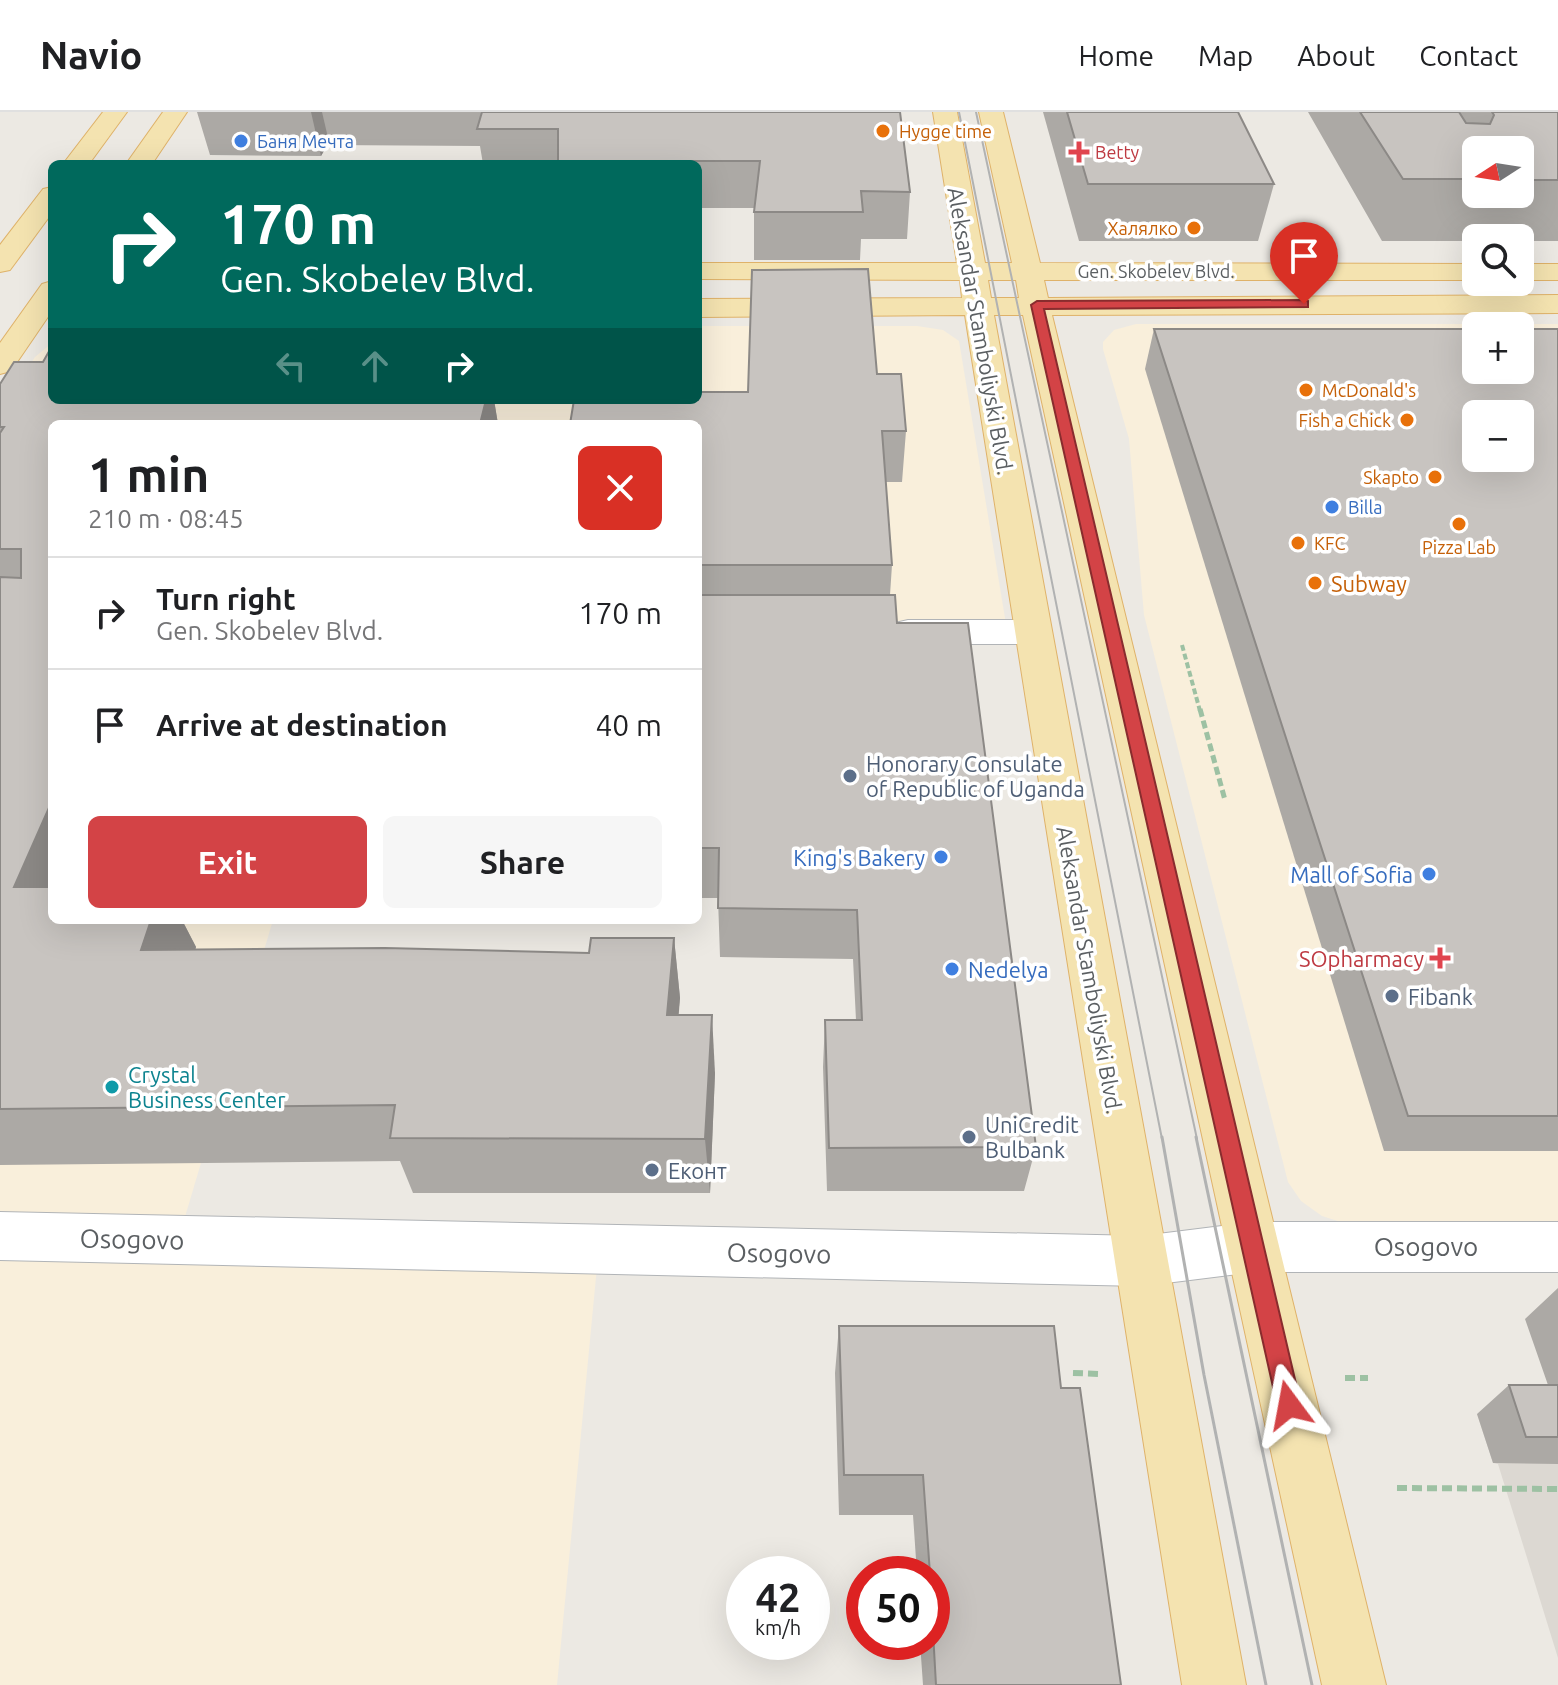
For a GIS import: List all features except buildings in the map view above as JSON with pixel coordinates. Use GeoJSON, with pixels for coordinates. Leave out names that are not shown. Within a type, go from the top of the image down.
{"type":"FeatureCollection","features":[{"type":"Feature","properties":{"kind":"main road"},"geometry":{"type":"LineString","coordinates":[[79,160],[115,112]]}},
{"type":"Feature","properties":{"kind":"main road"},"geometry":{"type":"LineString","coordinates":[[142,160],[175,112]]}},
{"type":"Feature","properties":{"kind":"main road","name":"Aleksandar Stamboliyski Blvd."},"geometry":{"type":"LineString","coordinates":[[945,112],[1031,632],[1214,1685]]}},
{"type":"Feature","properties":{"kind":"main road"},"geometry":{"type":"LineString","coordinates":[[991,112],[1354,1685]]}},
{"type":"Feature","properties":{"kind":"main road"},"geometry":{"type":"LineString","coordinates":[[0,264],[48,200]]}},
{"type":"Feature","properties":{"kind":"main road","name":"Gen. Skobelev Blvd."},"geometry":{"type":"LineString","coordinates":[[975,288],[1028,270],[1462,272]]}},
{"type":"Feature","properties":{"kind":"main road"},"geometry":{"type":"LineString","coordinates":[[702,271],[975,288]]}},
{"type":"Feature","properties":{"kind":"main road"},"geometry":{"type":"LineString","coordinates":[[0,272],[48,273]]}},
{"type":"Feature","properties":{"kind":"main road"},"geometry":{"type":"LineString","coordinates":[[1534,272],[1558,272]]}},
{"type":"Feature","properties":{"kind":"main road"},"geometry":{"type":"LineString","coordinates":[[702,308],[975,288]]}},
{"type":"Feature","properties":{"kind":"main road","name":"Gen. Skobelev Blvd."},"geometry":{"type":"LineString","coordinates":[[975,288],[1037,305],[1558,304]]}},
{"type":"Feature","properties":{"kind":"main road"},"geometry":{"type":"LineString","coordinates":[[0,309],[48,302]]}},
{"type":"Feature","properties":{"kind":"main road"},"geometry":{"type":"LineString","coordinates":[[0,365],[48,302]]}},
{"type":"Feature","properties":{"kind":"street"},"geometry":{"type":"LineString","coordinates":[[879,632],[1031,632]]}},
{"type":"Feature","properties":{"kind":"street","name":"Osogovo"},"geometry":{"type":"LineString","coordinates":[[0,1236],[1142,1261],[1254,1247],[1558,1247]]}},
{"type":"Feature","properties":{"kind":"path"},"geometry":{"type":"LineString","coordinates":[[1182,645],[1225,800]]}},
{"type":"Feature","properties":{"kind":"path"},"geometry":{"type":"LineString","coordinates":[[1397,1488],[1558,1489]]}},
{"type":"Feature","properties":{"kind":"shaded area","name":"Mall of Sofia"},"geometry":{"type":"Polygon","coordinates":[[[1136,324],[1462,324],[1462,384],[1534,384],[1534,324],[1558,324],[1558,1223],[1344,1223],[1322,1216],[1301,1201],[1288,1182],[1144,615],[1129,439],[1103,342],[1114,330],[1136,324]]]}},
{"type":"Feature","properties":{"kind":"shaded area"},"geometry":{"type":"Polygon","coordinates":[[[702,326],[917,326],[943,330],[959,341],[1007,630],[702,629],[702,420],[48,420],[48,924],[272,924],[182,1227],[601,1225],[557,1685],[0,1685],[0,411],[35,357],[48,346],[48,404],[702,404],[702,326]]]}},
{"type":"Feature","properties":{"kind":"shaded area"},"geometry":{"type":"Polygon","coordinates":[[[1477,1414],[1558,1414],[1558,1658],[1498,1464],[1493,1463],[1477,1414]]]}},
{"type":"Feature","properties":{"kind":"tram line"},"geometry":{"type":"LineString","coordinates":[[959,112],[1162,1139]]}},
{"type":"Feature","properties":{"kind":"tram line"},"geometry":{"type":"LineString","coordinates":[[976,112],[1197,1139]]}},
{"type":"Feature","properties":{"kind":"tram line"},"geometry":{"type":"LineString","coordinates":[[1162,1137],[1204,1375],[1266,1685]]}},
{"type":"Feature","properties":{"kind":"tram line"},"geometry":{"type":"LineString","coordinates":[[1196,1137],[1312,1685]]}},
{"type":"Feature","properties":{"kind":"place","name":"Hygge time"},"geometry":{"type":"Point","coordinates":[883,131]}},
{"type":"Feature","properties":{"kind":"place","name":"Баня Мечта"},"geometry":{"type":"Point","coordinates":[241,141]}},
{"type":"Feature","properties":{"kind":"place","name":"Betty"},"geometry":{"type":"Point","coordinates":[1079,152]}},
{"type":"Feature","properties":{"kind":"place","name":"Халялко"},"geometry":{"type":"Point","coordinates":[1194,228]}},
{"type":"Feature","properties":{"kind":"place","name":"McDonald's"},"geometry":{"type":"Point","coordinates":[1306,390]}},
{"type":"Feature","properties":{"kind":"place","name":"Fish a Chick"},"geometry":{"type":"Point","coordinates":[1407,420]}},
{"type":"Feature","properties":{"kind":"place","name":"Skapto"},"geometry":{"type":"Point","coordinates":[1435,477]}},
{"type":"Feature","properties":{"kind":"place","name":"Billa"},"geometry":{"type":"Point","coordinates":[1332,507]}},
{"type":"Feature","properties":{"kind":"place","name":"Pizza Lab"},"geometry":{"type":"Point","coordinates":[1459,524]}},
{"type":"Feature","properties":{"kind":"place","name":"KFC"},"geometry":{"type":"Point","coordinates":[1298,543]}},
{"type":"Feature","properties":{"kind":"place","name":"Subway"},"geometry":{"type":"Point","coordinates":[1315,583]}},
{"type":"Feature","properties":{"kind":"place","name":"Honorary Consulate of Republic of Uganda"},"geometry":{"type":"Point","coordinates":[850,776]}},
{"type":"Feature","properties":{"kind":"place","name":"King's Bakery"},"geometry":{"type":"Point","coordinates":[941,857]}},
{"type":"Feature","properties":{"kind":"place","name":"Mall of Sofia"},"geometry":{"type":"Point","coordinates":[1429,874]}},
{"type":"Feature","properties":{"kind":"place","name":"SOpharmacy"},"geometry":{"type":"Point","coordinates":[1440,958]}},
{"type":"Feature","properties":{"kind":"place","name":"Nedelya"},"geometry":{"type":"Point","coordinates":[952,969]}},
{"type":"Feature","properties":{"kind":"place","name":"Fibank"},"geometry":{"type":"Point","coordinates":[1392,996]}},
{"type":"Feature","properties":{"kind":"place","name":"Crystal Business Center"},"geometry":{"type":"Point","coordinates":[112,1087]}},
{"type":"Feature","properties":{"kind":"place","name":"UniCredit Bulbank"},"geometry":{"type":"Point","coordinates":[969,1137]}},
{"type":"Feature","properties":{"kind":"place","name":"Еконт"},"geometry":{"type":"Point","coordinates":[652,1170]}},
{"type":"Feature","properties":{"kind":"route"},"geometry":{"type":"LineString","coordinates":[[1289,1405],[1037,305],[1304,304]]}}]}
